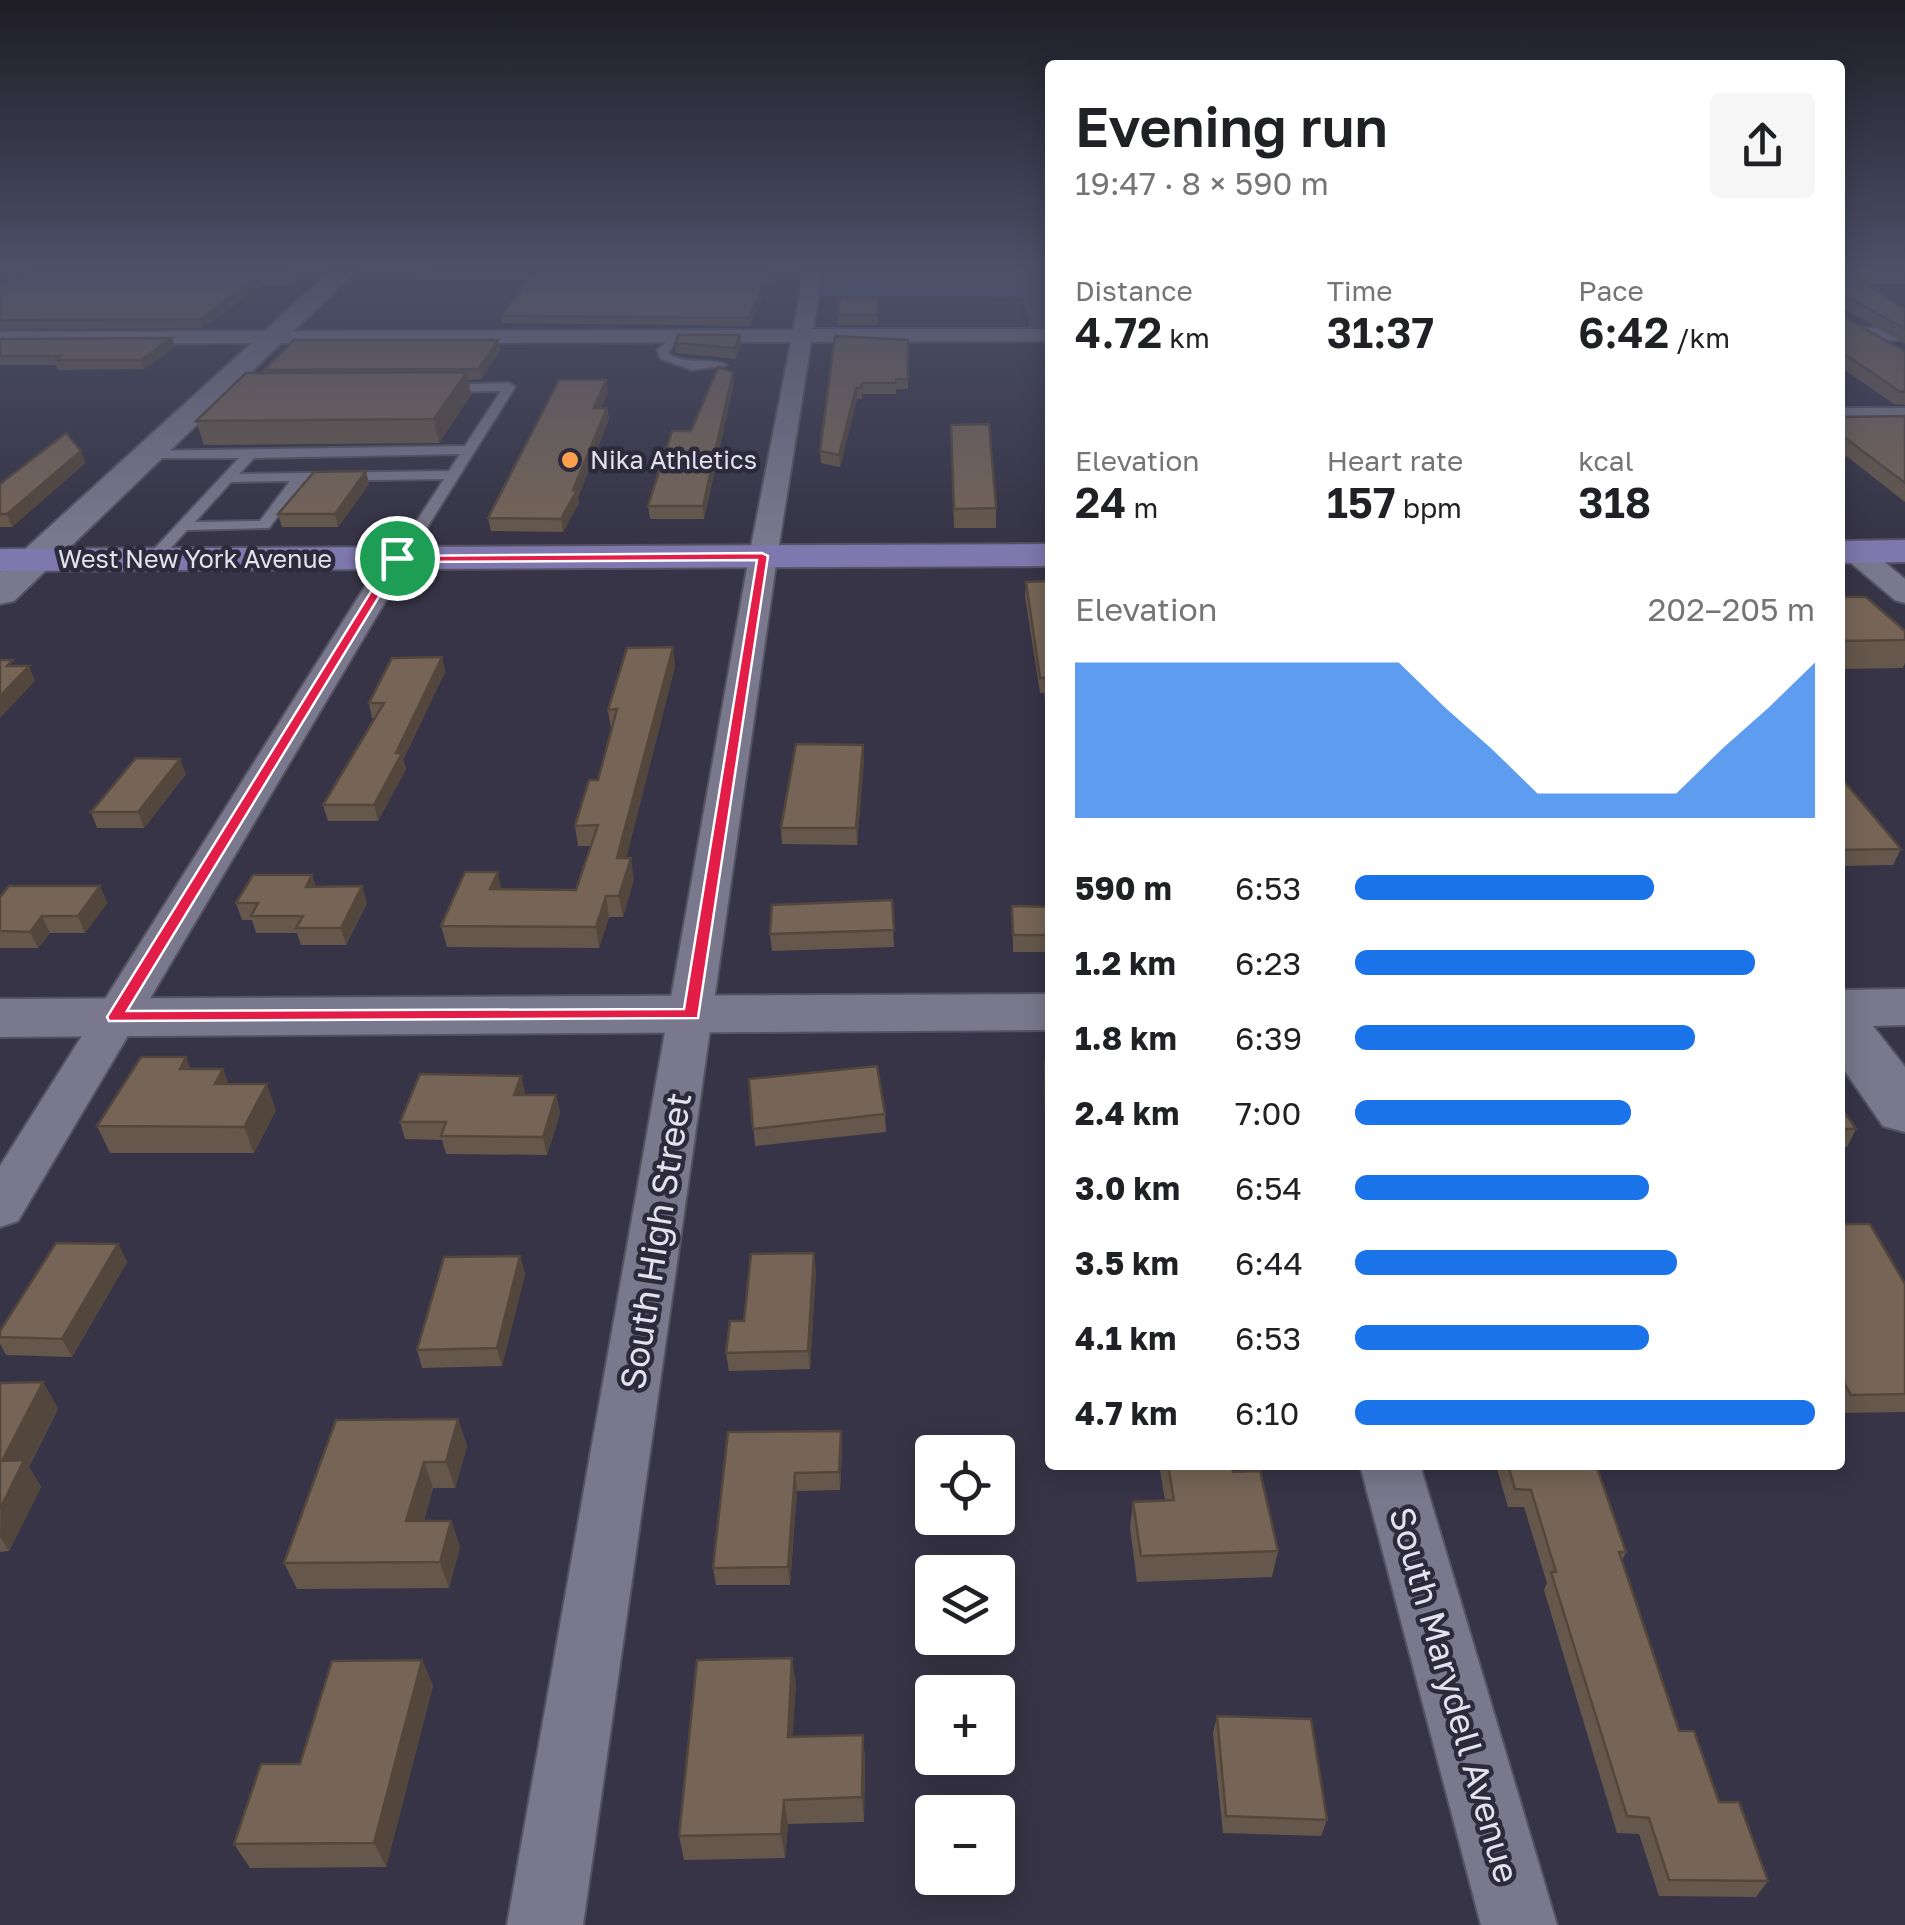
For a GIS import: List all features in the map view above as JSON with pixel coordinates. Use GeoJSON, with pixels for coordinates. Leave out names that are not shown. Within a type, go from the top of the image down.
{"type":"FeatureCollection","features":[{"type":"Feature","properties":{"kind":"main road"},"geometry":{"type":"LineString","coordinates":[[1848,552],[1905,552]]}},
{"type":"Feature","properties":{"kind":"main road","name":"West New York Avenue"},"geometry":{"type":"LineString","coordinates":[[18,560],[1045,555]]}},
{"type":"Feature","properties":{"kind":"street"},"geometry":{"type":"LineString","coordinates":[[0,593],[18,560],[227,388],[253,358]]}},
{"type":"Feature","properties":{"kind":"street","name":"South High Street"},"geometry":{"type":"LineString","coordinates":[[546,1925],[795,358]]}},
{"type":"Feature","properties":{"kind":"street"},"geometry":{"type":"LineString","coordinates":[[1845,415],[1905,415]]}},
{"type":"Feature","properties":{"kind":"street"},"geometry":{"type":"LineString","coordinates":[[1848,552],[1905,594]]}},
{"type":"Feature","properties":{"kind":"street"},"geometry":{"type":"LineString","coordinates":[[0,1208],[399,558]]}},
{"type":"Feature","properties":{"kind":"street"},"geometry":{"type":"LineString","coordinates":[[1845,1008],[1905,1008]]}},
{"type":"Feature","properties":{"kind":"street"},"geometry":{"type":"LineString","coordinates":[[0,1018],[1045,1012]]}},
{"type":"Feature","properties":{"kind":"street"},"geometry":{"type":"LineString","coordinates":[[1845,1029],[1905,1111]]}},
{"type":"Feature","properties":{"kind":"street","name":"South Marydell Avenue"},"geometry":{"type":"LineString","coordinates":[[1391,1470],[1519,1925]]}},
{"type":"Feature","properties":{"kind":"lane"},"geometry":{"type":"LineString","coordinates":[[666,358],[690,366],[721,365]]}},
{"type":"Feature","properties":{"kind":"lane"},"geometry":{"type":"LineString","coordinates":[[399,558],[509,388],[431,388]]}},
{"type":"Feature","properties":{"kind":"lane"},"geometry":{"type":"LineString","coordinates":[[148,454],[469,450]]}},
{"type":"Feature","properties":{"kind":"lane"},"geometry":{"type":"LineString","coordinates":[[152,560],[250,454]]}},
{"type":"Feature","properties":{"kind":"lane"},"geometry":{"type":"LineString","coordinates":[[227,478],[453,476]]}},
{"type":"Feature","properties":{"kind":"lane"},"geometry":{"type":"LineString","coordinates":[[183,526],[264,524],[300,477]]}},
{"type":"Feature","properties":{"kind":"building"},"geometry":{"type":"Polygon","coordinates":[[[57,358],[144,358],[141,360],[54,360],[57,358]]]}},
{"type":"Feature","properties":{"kind":"building"},"geometry":{"type":"Polygon","coordinates":[[[276,358],[486,358],[479,369],[264,370],[276,358]]]}},
{"type":"Feature","properties":{"kind":"building"},"geometry":{"type":"Polygon","coordinates":[[[832,358],[908,358],[908,379],[862,383],[861,388],[856,388],[839,455],[820,451],[832,358]]]}},
{"type":"Feature","properties":{"kind":"building"},"geometry":{"type":"Polygon","coordinates":[[[1850,358],[1905,358],[1905,392],[1850,358]]]}},
{"type":"Feature","properties":{"kind":"building"},"geometry":{"type":"Polygon","coordinates":[[[718,367],[733,372],[703,506],[648,506],[672,431],[691,431],[718,367]]]}},
{"type":"Feature","properties":{"kind":"building"},"geometry":{"type":"Polygon","coordinates":[[[467,372],[434,419],[196,421],[246,373],[467,372]]]}},
{"type":"Feature","properties":{"kind":"building"},"geometry":{"type":"Polygon","coordinates":[[[559,380],[606,380],[594,408],[607,408],[573,490],[577,490],[561,519],[488,518],[559,380]]]}},
{"type":"Feature","properties":{"kind":"building"},"geometry":{"type":"Polygon","coordinates":[[[1905,416],[1905,483],[1845,438],[1845,417],[1905,416]]]}},
{"type":"Feature","properties":{"kind":"building"},"geometry":{"type":"Polygon","coordinates":[[[989,424],[996,508],[954,509],[951,425],[989,424]]]}},
{"type":"Feature","properties":{"kind":"building"},"geometry":{"type":"Polygon","coordinates":[[[66,433],[81,451],[7,514],[0,514],[0,484],[66,433]]]}},
{"type":"Feature","properties":{"kind":"building"},"geometry":{"type":"Polygon","coordinates":[[[366,471],[335,514],[278,514],[314,472],[366,471]]]}},
{"type":"Feature","properties":{"kind":"building"},"geometry":{"type":"Polygon","coordinates":[[[1045,581],[1045,678],[1040,678],[1026,582],[1045,581]]]}},
{"type":"Feature","properties":{"kind":"building"},"geometry":{"type":"Polygon","coordinates":[[[1845,597],[1866,597],[1905,631],[1905,640],[1845,641],[1845,597]]]}},
{"type":"Feature","properties":{"kind":"building"},"geometry":{"type":"Polygon","coordinates":[[[673,647],[617,858],[631,858],[619,896],[606,896],[596,927],[441,926],[465,872],[498,872],[490,889],[576,890],[598,825],[575,826],[589,780],[598,780],[617,709],[608,710],[627,648],[673,647]]]}},
{"type":"Feature","properties":{"kind":"building"},"geometry":{"type":"Polygon","coordinates":[[[442,657],[396,753],[402,753],[374,805],[323,805],[384,703],[369,703],[392,658],[442,657]]]}},
{"type":"Feature","properties":{"kind":"building"},"geometry":{"type":"Polygon","coordinates":[[[0,660],[13,660],[7,666],[29,666],[0,696],[0,660]]]}},
{"type":"Feature","properties":{"kind":"building"},"geometry":{"type":"Polygon","coordinates":[[[796,744],[863,745],[856,828],[781,828],[796,744]]]}},
{"type":"Feature","properties":{"kind":"building"},"geometry":{"type":"Polygon","coordinates":[[[136,758],[180,759],[138,812],[91,812],[136,758]]]}},
{"type":"Feature","properties":{"kind":"building"},"geometry":{"type":"Polygon","coordinates":[[[1845,782],[1901,849],[1845,850],[1845,782]]]}},
{"type":"Feature","properties":{"kind":"building"},"geometry":{"type":"Polygon","coordinates":[[[253,875],[312,875],[306,887],[362,886],[341,928],[296,928],[303,916],[251,916],[258,903],[236,903],[253,875]]]}},
{"type":"Feature","properties":{"kind":"building"},"geometry":{"type":"Polygon","coordinates":[[[9,886],[100,886],[78,916],[42,916],[30,932],[0,931],[0,897],[9,886]]]}},
{"type":"Feature","properties":{"kind":"building"},"geometry":{"type":"Polygon","coordinates":[[[892,900],[894,930],[770,934],[772,905],[892,900]]]}},
{"type":"Feature","properties":{"kind":"building"},"geometry":{"type":"Polygon","coordinates":[[[1012,906],[1045,907],[1045,935],[1013,935],[1012,906]]]}},
{"type":"Feature","properties":{"kind":"building"},"geometry":{"type":"Polygon","coordinates":[[[141,1057],[186,1057],[180,1069],[223,1069],[215,1084],[267,1084],[244,1127],[97,1126],[141,1057]]]}},
{"type":"Feature","properties":{"kind":"building"},"geometry":{"type":"Polygon","coordinates":[[[877,1066],[885,1114],[753,1129],[749,1079],[877,1066]]]}},
{"type":"Feature","properties":{"kind":"building"},"geometry":{"type":"Polygon","coordinates":[[[420,1074],[521,1076],[514,1095],[556,1095],[543,1137],[441,1136],[446,1122],[400,1122],[420,1074]]]}},
{"type":"Feature","properties":{"kind":"building"},"geometry":{"type":"Polygon","coordinates":[[[1845,1113],[1856,1129],[1845,1129],[1845,1113]]]}},
{"type":"Feature","properties":{"kind":"building"},"geometry":{"type":"Polygon","coordinates":[[[1845,1224],[1870,1224],[1905,1284],[1905,1394],[1851,1395],[1845,1385],[1845,1224]]]}},
{"type":"Feature","properties":{"kind":"building"},"geometry":{"type":"Polygon","coordinates":[[[56,1243],[118,1244],[62,1339],[0,1337],[0,1331],[56,1243]]]}},
{"type":"Feature","properties":{"kind":"building"},"geometry":{"type":"Polygon","coordinates":[[[814,1253],[808,1351],[726,1353],[730,1321],[744,1321],[751,1254],[814,1253]]]}},
{"type":"Feature","properties":{"kind":"building"},"geometry":{"type":"Polygon","coordinates":[[[520,1256],[497,1348],[417,1350],[444,1257],[520,1256]]]}},
{"type":"Feature","properties":{"kind":"building"},"geometry":{"type":"Polygon","coordinates":[[[43,1382],[2,1461],[24,1460],[0,1509],[0,1383],[43,1382]]]}},
{"type":"Feature","properties":{"kind":"building"},"geometry":{"type":"Polygon","coordinates":[[[458,1419],[446,1462],[424,1462],[406,1521],[451,1521],[440,1562],[284,1563],[336,1420],[458,1419]]]}},
{"type":"Feature","properties":{"kind":"building"},"geometry":{"type":"Polygon","coordinates":[[[841,1431],[839,1472],[795,1473],[788,1567],[713,1568],[728,1432],[841,1431]]]}},
{"type":"Feature","properties":{"kind":"building"},"geometry":{"type":"Polygon","coordinates":[[[1169,1470],[1260,1471],[1278,1551],[1141,1556],[1133,1502],[1174,1500],[1169,1470]]]}},
{"type":"Feature","properties":{"kind":"building"},"geometry":{"type":"Polygon","coordinates":[[[1509,1470],[1598,1470],[1626,1552],[1619,1552],[1679,1731],[1694,1731],[1719,1802],[1739,1802],[1768,1881],[1669,1880],[1649,1818],[1627,1816],[1551,1572],[1556,1572],[1531,1490],[1515,1489],[1509,1470]]]}},
{"type":"Feature","properties":{"kind":"building"},"geometry":{"type":"Polygon","coordinates":[[[792,1658],[788,1737],[863,1735],[862,1797],[784,1800],[781,1834],[679,1836],[697,1660],[792,1658]]]}},
{"type":"Feature","properties":{"kind":"building"},"geometry":{"type":"Polygon","coordinates":[[[422,1660],[374,1843],[234,1844],[261,1764],[300,1764],[332,1661],[422,1660]]]}},
{"type":"Feature","properties":{"kind":"building"},"geometry":{"type":"Polygon","coordinates":[[[1217,1716],[1311,1719],[1327,1820],[1226,1816],[1217,1716]]]}},
{"type":"Feature","properties":{"kind":"place","name":"Nika Athletics"},"geometry":{"type":"Point","coordinates":[570,460]}},
{"type":"Feature","properties":{"kind":"route"},"geometry":{"type":"LineString","coordinates":[[762,556],[692,1014],[115,1017],[397,558],[762,556]]}}]}
